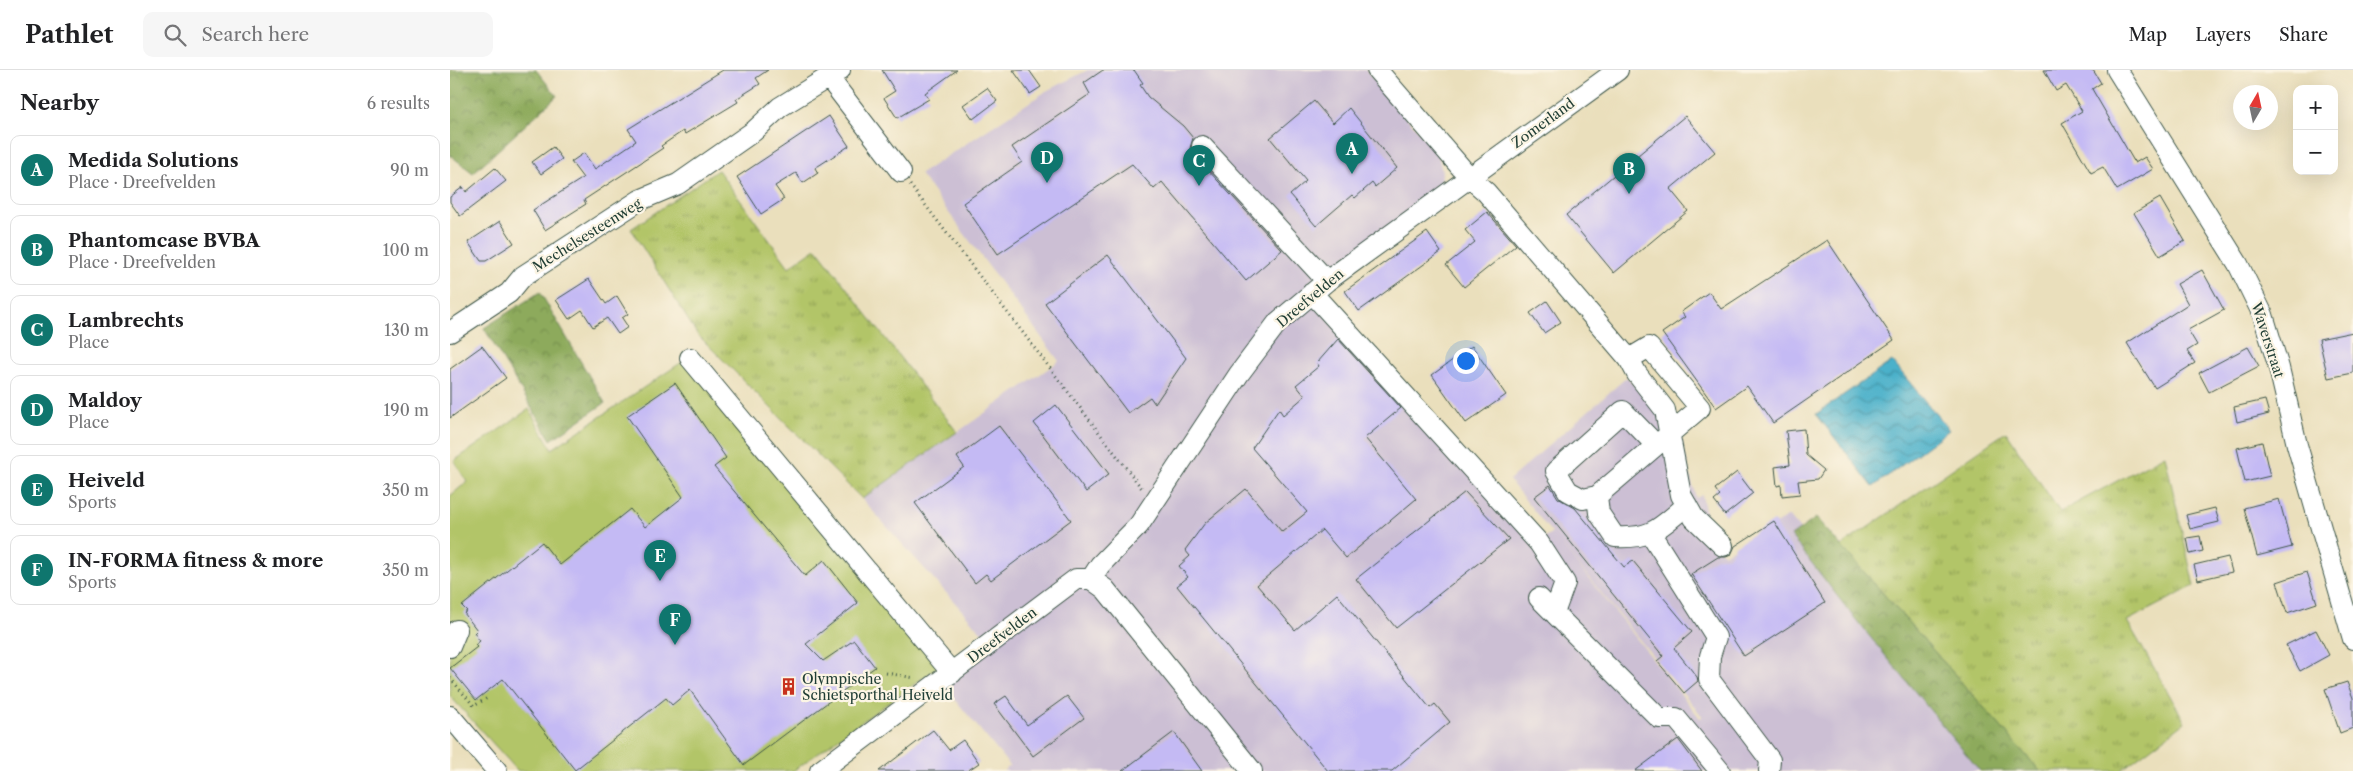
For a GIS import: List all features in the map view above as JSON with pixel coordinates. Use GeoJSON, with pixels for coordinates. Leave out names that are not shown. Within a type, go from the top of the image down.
{"type":"FeatureCollection","features":[{"type":"Feature","properties":{"kind":"street"},"geometry":{"type":"LineString","coordinates":[[1377,70],[1470,178],[1486,192],[1629,359],[1637,374],[1665,410],[1662,439],[1687,505],[1694,518],[1723,546]]}},
{"type":"Feature","properties":{"kind":"street","name":"Zomerland"},"geometry":{"type":"LineString","coordinates":[[1470,178],[1479,169],[1618,70]]}},
{"type":"Feature","properties":{"kind":"street","name":"Waverstraat"},"geometry":{"type":"LineString","coordinates":[[2117,70],[2238,264],[2263,315],[2279,368],[2297,445],[2353,639]]}},
{"type":"Feature","properties":{"kind":"street","name":"Mechelsesteenweg"},"geometry":{"type":"LineString","coordinates":[[450,332],[509,294],[523,276],[640,200],[678,184],[754,131],[780,107],[835,74],[901,172]]}},
{"type":"Feature","properties":{"kind":"street"},"geometry":{"type":"LineString","coordinates":[[1202,146],[1320,287],[1539,542],[1566,583],[1554,613]]}},
{"type":"Feature","properties":{"kind":"street","name":"Dreefvelden"},"geometry":{"type":"LineString","coordinates":[[820,771],[1076,579],[1091,579],[1100,565],[1139,525],[1259,345],[1278,322],[1320,287],[1470,178]]}},
{"type":"Feature","properties":{"kind":"street"},"geometry":{"type":"LineString","coordinates":[[1629,359],[1649,347],[1700,408],[1597,496],[1582,499],[1568,491],[1556,471],[1622,411],[1662,439]]}},
{"type":"Feature","properties":{"kind":"street"},"geometry":{"type":"LineString","coordinates":[[690,358],[952,673]]}},
{"type":"Feature","properties":{"kind":"street"},"geometry":{"type":"LineString","coordinates":[[1597,496],[1599,513],[1615,537],[1636,538],[1651,534],[1687,505]]}},
{"type":"Feature","properties":{"kind":"street"},"geometry":{"type":"LineString","coordinates":[[1651,534],[1716,638],[1710,656],[1709,679],[1770,760],[1768,771]]}},
{"type":"Feature","properties":{"kind":"street"},"geometry":{"type":"LineString","coordinates":[[1091,579],[1105,589],[1252,771]]}},
{"type":"Feature","properties":{"kind":"street"},"geometry":{"type":"LineString","coordinates":[[1539,598],[1659,718],[1676,718],[1720,771]]}},
{"type":"Feature","properties":{"kind":"street"},"geometry":{"type":"LineString","coordinates":[[450,716],[496,771]]}},
{"type":"Feature","properties":{"kind":"path"},"geometry":{"type":"LineString","coordinates":[[901,172],[1154,504]]}},
{"type":"Feature","properties":{"kind":"path"},"geometry":{"type":"LineString","coordinates":[[450,678],[474,706],[489,697]]}},
{"type":"Feature","properties":{"kind":"shaded area"},"geometry":{"type":"Polygon","coordinates":[[[1088,70],[1366,70],[1438,154],[1442,172],[1441,184],[1428,201],[1308,283],[1535,546],[1552,533],[1509,480],[1627,377],[1681,438],[1696,498],[1702,495],[1711,540],[1724,554],[1789,516],[1999,771],[1003,771],[1010,766],[934,674],[984,635],[862,499],[1059,361],[920,174],[1048,90],[1088,70]],[[1558,540],[1700,718],[1702,716],[1558,540]]]}},
{"type":"Feature","properties":{"kind":"green space"},"geometry":{"type":"Polygon","coordinates":[[[450,70],[536,70],[557,96],[473,173],[450,155],[450,70]]]}},
{"type":"Feature","properties":{"kind":"green space"},"geometry":{"type":"Polygon","coordinates":[[[718,170],[789,267],[816,248],[957,432],[862,499],[697,334],[631,229],[718,170]]]}},
{"type":"Feature","properties":{"kind":"green space"},"geometry":{"type":"Polygon","coordinates":[[[540,292],[605,403],[551,440],[484,328],[540,292]]]}},
{"type":"Feature","properties":{"kind":"green space"},"geometry":{"type":"Polygon","coordinates":[[[685,360],[941,665],[793,771],[518,771],[450,696],[450,496],[467,482],[454,461],[529,409],[552,449],[685,360]]]}},
{"type":"Feature","properties":{"kind":"green space"},"geometry":{"type":"Polygon","coordinates":[[[2006,432],[2060,512],[2165,455],[2194,586],[2127,621],[2185,722],[2120,771],[2040,771],[1841,546],[2006,432]]]}},
{"type":"Feature","properties":{"kind":"green space"},"geometry":{"type":"Polygon","coordinates":[[[1816,518],[2040,771],[1980,771],[1848,610],[1791,536],[1816,518]]]}},
{"type":"Feature","properties":{"kind":"water"},"geometry":{"type":"Polygon","coordinates":[[[1892,361],[1949,430],[1873,487],[1816,414],[1892,361]]]}},
{"type":"Feature","properties":{"kind":"building"},"geometry":{"type":"Polygon","coordinates":[[[723,70],[768,70],[756,78],[760,84],[736,99],[738,102],[685,134],[683,131],[661,146],[663,148],[584,200],[586,204],[545,230],[533,210],[583,178],[571,162],[584,153],[595,169],[636,141],[628,129],[723,70]]]}},
{"type":"Feature","properties":{"kind":"building"},"geometry":{"type":"Polygon","coordinates":[[[882,70],[957,70],[925,93],[929,99],[897,118],[884,98],[895,91],[882,70]]]}},
{"type":"Feature","properties":{"kind":"building"},"geometry":{"type":"Polygon","coordinates":[[[1013,70],[1029,70],[1041,87],[1030,94],[1013,70]]]}},
{"type":"Feature","properties":{"kind":"building"},"geometry":{"type":"Polygon","coordinates":[[[1103,70],[1134,70],[1143,83],[1140,85],[1148,97],[1183,126],[1193,138],[1190,148],[1193,154],[1282,250],[1246,281],[1162,182],[1154,189],[1132,164],[998,254],[963,203],[1022,162],[1012,147],[1090,94],[1084,83],[1103,70]]]}},
{"type":"Feature","properties":{"kind":"building"},"geometry":{"type":"Polygon","coordinates":[[[2044,70],[2093,70],[2101,83],[2092,89],[2135,163],[2145,157],[2153,169],[2117,190],[2103,167],[2091,173],[2062,123],[2082,111],[2066,85],[2056,91],[2044,70]]]}},
{"type":"Feature","properties":{"kind":"building"},"geometry":{"type":"Polygon","coordinates":[[[987,88],[997,101],[973,119],[963,105],[987,88]]]}},
{"type":"Feature","properties":{"kind":"building"},"geometry":{"type":"Polygon","coordinates":[[[1314,101],[1333,123],[1349,108],[1397,168],[1375,187],[1372,183],[1355,198],[1352,195],[1316,226],[1290,195],[1306,181],[1270,138],[1314,101]]]}},
{"type":"Feature","properties":{"kind":"building"},"geometry":{"type":"Polygon","coordinates":[[[829,116],[849,146],[815,168],[818,173],[803,183],[796,173],[775,186],[784,199],[761,214],[737,177],[829,116]]]}},
{"type":"Feature","properties":{"kind":"building"},"geometry":{"type":"Polygon","coordinates":[[[1685,116],[1715,152],[1670,189],[1688,211],[1614,273],[1566,215],[1685,116]]]}},
{"type":"Feature","properties":{"kind":"building"},"geometry":{"type":"Polygon","coordinates":[[[553,147],[562,159],[541,174],[532,162],[553,147]]]}},
{"type":"Feature","properties":{"kind":"building"},"geometry":{"type":"Polygon","coordinates":[[[495,168],[506,181],[460,216],[450,202],[450,197],[463,187],[466,192],[495,168]]]}},
{"type":"Feature","properties":{"kind":"building"},"geometry":{"type":"Polygon","coordinates":[[[2160,198],[2185,241],[2160,256],[2134,213],[2160,198]]]}},
{"type":"Feature","properties":{"kind":"building"},"geometry":{"type":"Polygon","coordinates":[[[1487,212],[1516,245],[1464,287],[1446,265],[1475,242],[1465,230],[1487,212]]]}},
{"type":"Feature","properties":{"kind":"building"},"geometry":{"type":"Polygon","coordinates":[[[500,221],[514,243],[486,261],[481,261],[468,242],[500,221]]]}},
{"type":"Feature","properties":{"kind":"building"},"geometry":{"type":"Polygon","coordinates":[[[1427,232],[1441,252],[1359,311],[1345,291],[1427,232]]]}},
{"type":"Feature","properties":{"kind":"building"},"geometry":{"type":"Polygon","coordinates":[[[1827,240],[1894,340],[1773,423],[1747,386],[1716,408],[1662,333],[1685,317],[1681,312],[1709,292],[1721,309],[1827,240]]]}},
{"type":"Feature","properties":{"kind":"building"},"geometry":{"type":"Polygon","coordinates":[[[1108,255],[1186,358],[1155,404],[1150,397],[1128,413],[1045,303],[1108,255]]]}},
{"type":"Feature","properties":{"kind":"building"},"geometry":{"type":"Polygon","coordinates":[[[2202,270],[2224,310],[2188,330],[2197,345],[2187,351],[2195,363],[2155,388],[2127,343],[2188,304],[2177,284],[2202,270]]]}},
{"type":"Feature","properties":{"kind":"building"},"geometry":{"type":"Polygon","coordinates":[[[589,279],[606,304],[617,296],[628,314],[622,318],[628,327],[618,334],[607,318],[593,327],[582,310],[569,319],[556,300],[589,279]]]}},
{"type":"Feature","properties":{"kind":"building"},"geometry":{"type":"Polygon","coordinates":[[[1547,301],[1561,322],[1544,333],[1530,313],[1547,301]]]}},
{"type":"Feature","properties":{"kind":"building"},"geometry":{"type":"Polygon","coordinates":[[[2353,332],[2353,373],[2328,378],[2319,339],[2353,332]]]}},
{"type":"Feature","properties":{"kind":"building"},"geometry":{"type":"Polygon","coordinates":[[[1338,339],[1401,408],[1365,438],[1416,499],[1346,558],[1322,530],[1257,585],[1295,630],[1337,594],[1430,708],[1435,704],[1450,722],[1392,771],[1328,771],[1177,586],[1188,577],[1179,566],[1190,556],[1185,550],[1205,523],[1246,489],[1282,532],[1307,512],[1252,448],[1279,409],[1283,415],[1305,396],[1296,385],[1319,366],[1317,363],[1338,339]]]}},
{"type":"Feature","properties":{"kind":"building"},"geometry":{"type":"Polygon","coordinates":[[[482,346],[506,378],[450,418],[450,369],[482,346]]]}},
{"type":"Feature","properties":{"kind":"building"},"geometry":{"type":"Polygon","coordinates":[[[1472,346],[1506,395],[1466,423],[1432,375],[1472,346]]]}},
{"type":"Feature","properties":{"kind":"building"},"geometry":{"type":"Polygon","coordinates":[[[2248,347],[2259,366],[2209,392],[2199,373],[2248,347]]]}},
{"type":"Feature","properties":{"kind":"building"},"geometry":{"type":"Polygon","coordinates":[[[675,383],[726,458],[714,467],[805,576],[824,560],[858,603],[806,644],[823,661],[854,640],[875,667],[744,765],[690,690],[672,705],[666,698],[575,770],[503,679],[476,700],[450,668],[477,647],[475,645],[480,641],[474,633],[477,630],[464,613],[467,611],[462,606],[542,542],[560,565],[630,509],[645,527],[683,497],[627,416],[675,383]]]}},
{"type":"Feature","properties":{"kind":"building"},"geometry":{"type":"Polygon","coordinates":[[[2265,400],[2269,414],[2237,422],[2234,407],[2265,400]]]}},
{"type":"Feature","properties":{"kind":"building"},"geometry":{"type":"Polygon","coordinates":[[[1056,405],[1109,474],[1086,492],[1034,423],[1056,405]]]}},
{"type":"Feature","properties":{"kind":"building"},"geometry":{"type":"Polygon","coordinates":[[[999,426],[1071,520],[991,580],[986,574],[975,583],[915,503],[964,467],[957,457],[999,426]]]}},
{"type":"Feature","properties":{"kind":"building"},"geometry":{"type":"Polygon","coordinates":[[[1804,429],[1806,455],[1824,470],[1818,479],[1798,481],[1800,494],[1782,496],[1781,485],[1777,486],[1775,467],[1790,465],[1786,431],[1804,429]]]}},
{"type":"Feature","properties":{"kind":"building"},"geometry":{"type":"Polygon","coordinates":[[[2262,442],[2270,476],[2245,482],[2237,448],[2262,442]]]}},
{"type":"Feature","properties":{"kind":"building"},"geometry":{"type":"Polygon","coordinates":[[[1737,472],[1753,493],[1725,515],[1714,501],[1720,496],[1715,489],[1737,472]]]}},
{"type":"Feature","properties":{"kind":"building"},"geometry":{"type":"Polygon","coordinates":[[[1550,485],[1558,498],[1575,508],[1624,567],[1633,561],[1692,632],[1674,648],[1697,677],[1698,681],[1684,693],[1657,661],[1663,656],[1534,497],[1550,485]]]}},
{"type":"Feature","properties":{"kind":"building"},"geometry":{"type":"Polygon","coordinates":[[[1465,492],[1509,539],[1396,628],[1356,579],[1465,492]]]}},
{"type":"Feature","properties":{"kind":"building"},"geometry":{"type":"Polygon","coordinates":[[[2279,499],[2292,547],[2257,556],[2244,508],[2279,499]]]}},
{"type":"Feature","properties":{"kind":"building"},"geometry":{"type":"Polygon","coordinates":[[[2215,508],[2219,522],[2190,529],[2186,515],[2215,508]]]}},
{"type":"Feature","properties":{"kind":"building"},"geometry":{"type":"Polygon","coordinates":[[[1774,521],[1825,603],[1744,656],[1691,574],[1718,557],[1731,555],[1735,546],[1774,521]]]}},
{"type":"Feature","properties":{"kind":"building"},"geometry":{"type":"Polygon","coordinates":[[[2200,536],[2203,551],[2190,554],[2187,538],[2200,536]]]}},
{"type":"Feature","properties":{"kind":"building"},"geometry":{"type":"Polygon","coordinates":[[[2228,557],[2232,572],[2198,580],[2194,565],[2228,557]]]}},
{"type":"Feature","properties":{"kind":"building"},"geometry":{"type":"Polygon","coordinates":[[[2307,572],[2317,603],[2287,613],[2277,582],[2307,572]]]}},
{"type":"Feature","properties":{"kind":"building"},"geometry":{"type":"Polygon","coordinates":[[[2316,630],[2329,655],[2300,671],[2286,645],[2316,630]]]}},
{"type":"Feature","properties":{"kind":"building"},"geometry":{"type":"Polygon","coordinates":[[[2347,682],[2353,698],[2353,728],[2340,733],[2325,689],[2347,682]]]}},
{"type":"Feature","properties":{"kind":"building"},"geometry":{"type":"Polygon","coordinates":[[[1006,696],[1027,725],[1067,696],[1084,718],[1033,756],[994,704],[1006,696]]]}},
{"type":"Feature","properties":{"kind":"building"},"geometry":{"type":"Polygon","coordinates":[[[933,730],[949,750],[963,740],[979,763],[967,771],[879,771],[933,730]]]}},
{"type":"Feature","properties":{"kind":"building"},"geometry":{"type":"Polygon","coordinates":[[[1174,732],[1202,771],[1122,771],[1174,732]]]}},
{"type":"Feature","properties":{"kind":"building"},"geometry":{"type":"Polygon","coordinates":[[[1678,739],[1702,771],[1635,771],[1678,739]]]}},
{"type":"Feature","properties":{"kind":"place","name":"Medida Solutions"},"geometry":{"type":"Point","coordinates":[1352,174]}},
{"type":"Feature","properties":{"kind":"place","name":"Maldoy"},"geometry":{"type":"Point","coordinates":[1047,183]}},
{"type":"Feature","properties":{"kind":"place","name":"Lambrechts"},"geometry":{"type":"Point","coordinates":[1199,186]}},
{"type":"Feature","properties":{"kind":"place","name":"Phantomcase BVBA"},"geometry":{"type":"Point","coordinates":[1629,194]}},
{"type":"Feature","properties":{"kind":"place","name":"Heiveld"},"geometry":{"type":"Point","coordinates":[660,581]}},
{"type":"Feature","properties":{"kind":"place","name":"IN-FORMA fitness & more"},"geometry":{"type":"Point","coordinates":[675,645]}},
{"type":"Feature","properties":{"kind":"place","name":"Olympische Schietsporthal Heiveld"},"geometry":{"type":"Point","coordinates":[788,687]}}]}
